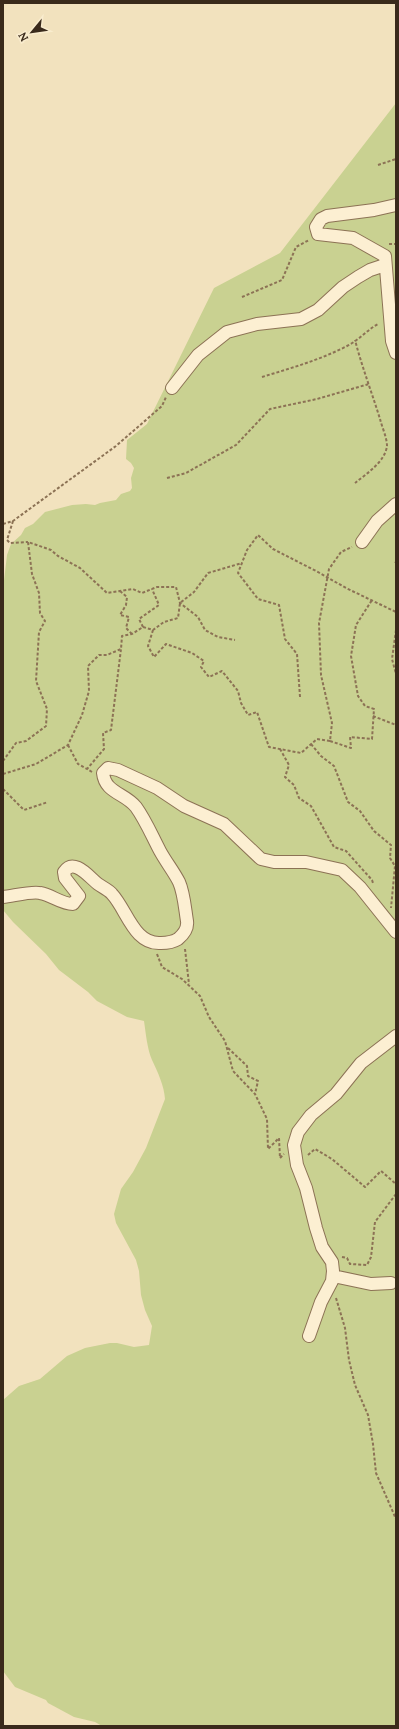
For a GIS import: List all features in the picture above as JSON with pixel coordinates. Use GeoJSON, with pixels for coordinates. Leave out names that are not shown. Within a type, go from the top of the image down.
{"type":"FeatureCollection","features":[{"type":"Feature","properties":{"kind":"street"},"geometry":{"type":"LineString","coordinates":[[396,205],[374,210],[327,216],[321,219],[316,227],[318,234],[354,238],[385,256],[392,341],[396,353]]}},
{"type":"Feature","properties":{"kind":"street"},"geometry":{"type":"LineString","coordinates":[[172,388],[198,355],[228,332],[257,324],[301,319],[318,310],[343,287],[358,277],[370,270],[385,265]]}},
{"type":"Feature","properties":{"kind":"street"},"geometry":{"type":"LineString","coordinates":[[362,542],[377,522],[396,504]]}},
{"type":"Feature","properties":{"kind":"street"},"geometry":{"type":"LineString","coordinates":[[3,897],[39,892],[66,904],[73,904],[79,896],[65,878],[64,872],[66,868],[74,866],[81,868],[112,894],[132,926],[146,940],[157,944],[170,943],[184,934],[187,926],[180,883],[160,851],[147,824],[134,805],[111,790],[104,780],[103,773],[108,768],[118,770],[157,788],[184,806],[224,824],[261,859],[274,862],[306,862],[342,870],[360,887],[393,929]]}},
{"type":"Feature","properties":{"kind":"street"},"geometry":{"type":"LineString","coordinates":[[309,1336],[321,1302],[332,1281],[332,1262],[316,1228],[306,1188],[297,1165],[294,1145],[298,1132],[311,1115],[336,1094],[361,1063],[396,1036]]}},
{"type":"Feature","properties":{"kind":"street"},"geometry":{"type":"LineString","coordinates":[[333,1276],[371,1284],[391,1283]]}},
{"type":"Feature","properties":{"kind":"path"},"geometry":{"type":"LineString","coordinates":[[378,165],[396,159]]}},
{"type":"Feature","properties":{"kind":"path"},"geometry":{"type":"LineString","coordinates":[[242,297],[282,280],[296,247],[318,234]]}},
{"type":"Feature","properties":{"kind":"path"},"geometry":{"type":"LineString","coordinates":[[262,377],[318,359],[349,345],[369,328],[390,319]]}},
{"type":"Feature","properties":{"kind":"path"},"geometry":{"type":"LineString","coordinates":[[355,340],[385,436],[386,446],[378,463],[355,483]]}},
{"type":"Feature","properties":{"kind":"path"},"geometry":{"type":"LineString","coordinates":[[167,478],[186,473],[236,445],[270,409],[369,384]]}},
{"type":"Feature","properties":{"kind":"path"},"geometry":{"type":"LineString","coordinates":[[3,524],[13,521],[116,446],[162,406],[172,388]]}},
{"type":"Feature","properties":{"kind":"path"},"geometry":{"type":"LineString","coordinates":[[13,521],[7,540],[10,543],[28,542],[51,550],[58,556],[80,568],[107,593],[133,589],[142,593],[157,587],[176,587],[180,603],[178,618],[164,622],[153,630],[148,646],[154,657],[166,644],[192,653],[204,660],[201,667],[209,677],[222,671],[238,691],[248,715],[257,712],[269,748],[301,753],[317,739],[330,740],[351,748],[350,737],[372,739],[374,709],[364,706],[358,696],[351,656],[356,625],[372,600]]}},
{"type":"Feature","properties":{"kind":"path"},"geometry":{"type":"LineString","coordinates":[[300,697],[297,654],[285,639],[279,605],[258,599],[238,573],[247,550],[258,535],[273,549],[396,612]]}},
{"type":"Feature","properties":{"kind":"path"},"geometry":{"type":"LineString","coordinates":[[3,761],[16,744],[26,741],[46,726],[47,709],[36,681],[39,632],[45,621],[40,613],[40,593],[32,574],[28,542]]}},
{"type":"Feature","properties":{"kind":"path"},"geometry":{"type":"LineString","coordinates":[[330,740],[332,723],[321,675],[319,623],[330,569],[341,552],[362,542]]}},
{"type":"Feature","properties":{"kind":"path"},"geometry":{"type":"LineString","coordinates":[[180,603],[194,592],[208,573],[242,563]]}},
{"type":"Feature","properties":{"kind":"path"},"geometry":{"type":"LineString","coordinates":[[152,589],[159,604],[139,619],[143,627],[153,630]]}},
{"type":"Feature","properties":{"kind":"path"},"geometry":{"type":"LineString","coordinates":[[120,592],[127,597],[126,605],[120,615],[129,617],[126,628],[132,634]]}},
{"type":"Feature","properties":{"kind":"path"},"geometry":{"type":"LineString","coordinates":[[180,603],[198,617],[205,630],[218,637],[235,640]]}},
{"type":"Feature","properties":{"kind":"path"},"geometry":{"type":"LineString","coordinates":[[87,769],[104,749],[103,733],[111,730],[122,636],[132,634],[143,627]]}},
{"type":"Feature","properties":{"kind":"path"},"geometry":{"type":"LineString","coordinates":[[396,630],[392,660],[396,674]]}},
{"type":"Feature","properties":{"kind":"path"},"geometry":{"type":"LineString","coordinates":[[3,774],[36,764],[68,745],[82,715],[89,691],[88,666],[99,655],[107,655],[121,649]]}},
{"type":"Feature","properties":{"kind":"path"},"geometry":{"type":"LineString","coordinates":[[373,716],[396,725]]}},
{"type":"Feature","properties":{"kind":"path"},"geometry":{"type":"LineString","coordinates":[[311,744],[321,756],[334,766],[348,802],[360,811],[374,831],[391,845],[390,858],[396,866],[393,929]]}},
{"type":"Feature","properties":{"kind":"path"},"geometry":{"type":"LineString","coordinates":[[68,745],[78,764],[104,780]]}},
{"type":"Feature","properties":{"kind":"path"},"geometry":{"type":"LineString","coordinates":[[280,750],[289,765],[285,777],[294,785],[299,798],[311,806],[334,847],[346,851],[372,880],[374,887]]}},
{"type":"Feature","properties":{"kind":"path"},"geometry":{"type":"LineString","coordinates":[[3,789],[24,810],[48,802]]}},
{"type":"Feature","properties":{"kind":"path"},"geometry":{"type":"LineString","coordinates":[[184,934],[189,985]]}},
{"type":"Feature","properties":{"kind":"path"},"geometry":{"type":"LineString","coordinates":[[152,942],[162,967],[182,979],[200,996],[209,1018],[225,1041],[233,1071],[255,1094],[267,1119],[268,1149],[279,1138],[280,1158],[294,1145]]}},
{"type":"Feature","properties":{"kind":"path"},"geometry":{"type":"LineString","coordinates":[[227,1047],[247,1066],[248,1076],[258,1081],[255,1094]]}},
{"type":"Feature","properties":{"kind":"path"},"geometry":{"type":"LineString","coordinates":[[297,1165],[315,1149],[332,1159],[365,1187],[380,1171],[396,1184]]}},
{"type":"Feature","properties":{"kind":"path"},"geometry":{"type":"LineString","coordinates":[[328,1255],[347,1258],[350,1264],[367,1265],[371,1257],[376,1222],[396,1194]]}},
{"type":"Feature","properties":{"kind":"path"},"geometry":{"type":"LineString","coordinates":[[328,1290],[334,1292],[345,1328],[349,1360],[355,1385],[368,1415],[376,1473],[396,1519]]}},
{"type":"Feature","properties":{"kind":"green space"},"geometry":{"type":"Polygon","coordinates":[[[396,103],[396,1726],[102,1726],[95,1722],[74,1717],[48,1703],[46,1700],[15,1687],[3,1671],[3,1400],[19,1386],[40,1379],[67,1356],[85,1348],[110,1343],[134,1347],[149,1345],[152,1326],[145,1310],[141,1295],[139,1271],[136,1260],[116,1223],[114,1214],[121,1189],[133,1172],[146,1148],[165,1099],[162,1084],[149,1051],[144,1021],[127,1017],[97,1001],[88,992],[59,970],[46,954],[13,922],[3,910],[3,589],[7,555],[11,544],[21,535],[25,528],[33,524],[45,512],[72,505],[95,505],[116,500],[121,494],[130,491],[132,488],[131,478],[134,468],[126,459],[127,440],[147,424],[214,288],[280,253],[396,103]]]}}]}
